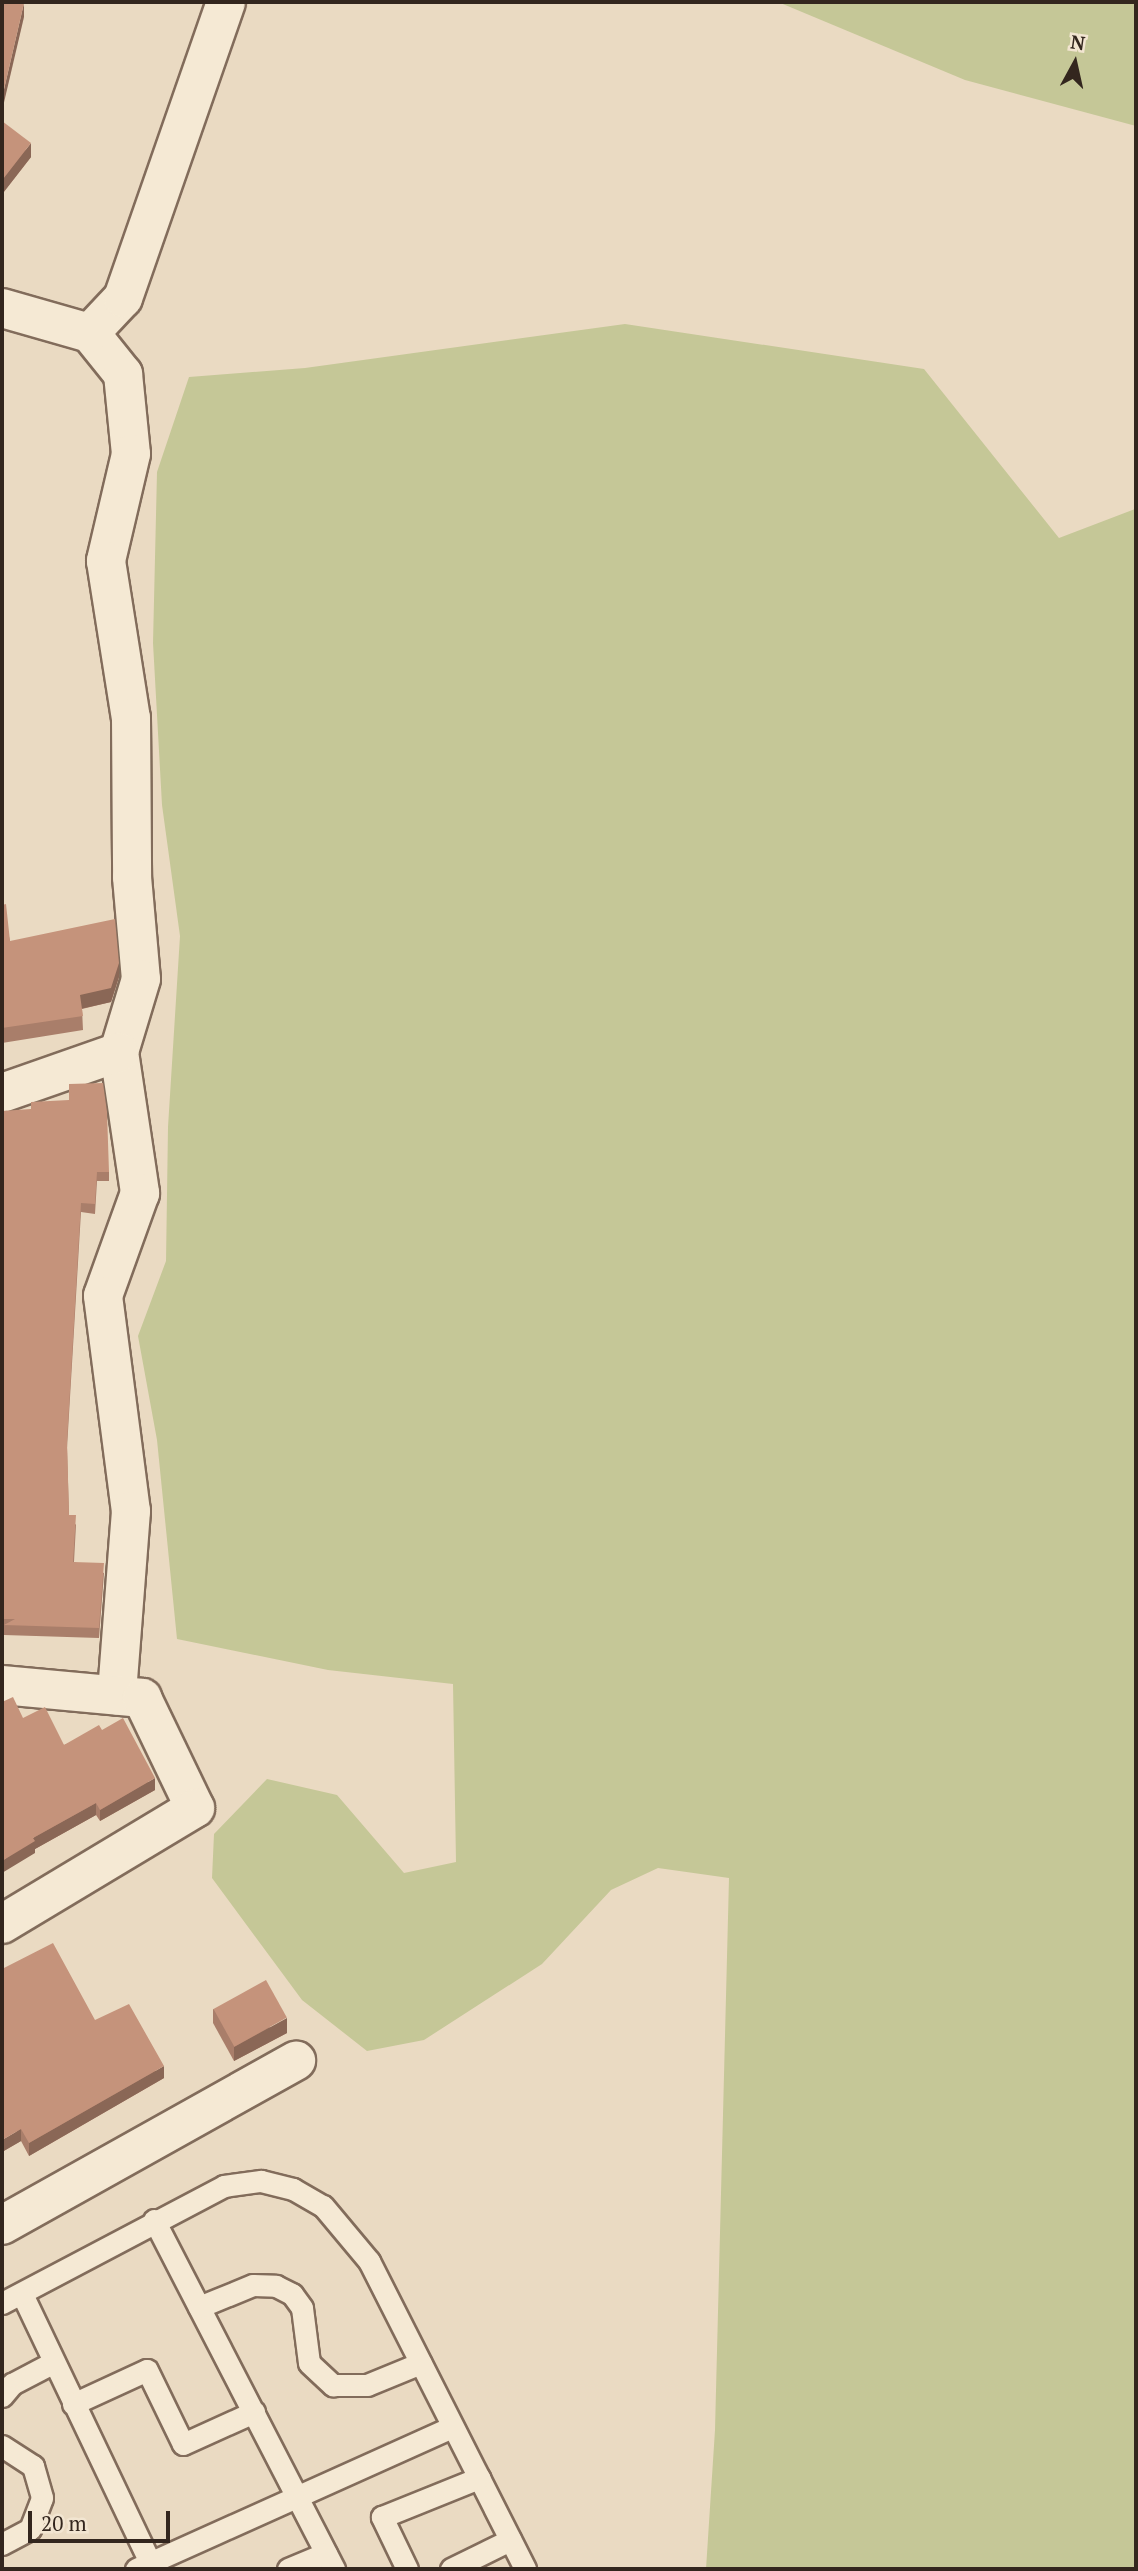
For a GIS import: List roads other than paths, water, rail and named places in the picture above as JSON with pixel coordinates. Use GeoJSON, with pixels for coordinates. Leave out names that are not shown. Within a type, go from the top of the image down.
{"type":"FeatureCollection","features":[{"type":"Feature","properties":{"kind":"street"},"geometry":{"type":"LineString","coordinates":[[90,333],[123,298],[226,2]]}},
{"type":"Feature","properties":{"kind":"street"},"geometry":{"type":"LineString","coordinates":[[2,308],[90,333],[123,374],[131,454],[106,561],[131,718],[132,877],[141,979],[119,1052],[140,1193],[103,1296],[131,1511],[117,1695]]}},
{"type":"Feature","properties":{"kind":"street"},"geometry":{"type":"LineString","coordinates":[[2,1093],[119,1052]]}},
{"type":"Feature","properties":{"kind":"street"},"geometry":{"type":"LineString","coordinates":[[2,1685],[142,1698],[195,1808],[2,1924]]}},
{"type":"Feature","properties":{"kind":"street"},"geometry":{"type":"LineString","coordinates":[[2,2225],[296,2061]]}},
{"type":"Feature","properties":{"kind":"lane"},"geometry":{"type":"LineString","coordinates":[[2,2303],[154,2220],[224,2186],[261,2181],[293,2189],[323,2206],[356,2241],[525,2569]]}},
{"type":"Feature","properties":{"kind":"lane"},"geometry":{"type":"LineString","coordinates":[[154,2220],[330,2561],[288,2569]]}},
{"type":"Feature","properties":{"kind":"lane"},"geometry":{"type":"LineString","coordinates":[[199,2307],[253,2284],[276,2286],[292,2294],[302,2308],[309,2363],[333,2385],[367,2385],[421,2363]]}},
{"type":"Feature","properties":{"kind":"lane"},"geometry":{"type":"LineString","coordinates":[[22,2294],[147,2567],[297,2494],[452,2427]]}},
{"type":"Feature","properties":{"kind":"lane"},"geometry":{"type":"LineString","coordinates":[[2,2396],[12,2384],[52,2363]]}},
{"type":"Feature","properties":{"kind":"lane"},"geometry":{"type":"LineString","coordinates":[[73,2404],[147,2370],[183,2444],[254,2412]]}},
{"type":"Feature","properties":{"kind":"lane"},"geometry":{"type":"LineString","coordinates":[[2,2446],[33,2466],[42,2489],[36,2521],[21,2535],[2,2544]]}},
{"type":"Feature","properties":{"kind":"lane"},"geometry":{"type":"LineString","coordinates":[[407,2569],[382,2517],[479,2477]]}},
{"type":"Feature","properties":{"kind":"lane"},"geometry":{"type":"LineString","coordinates":[[451,2569],[510,2540]]}}]}
